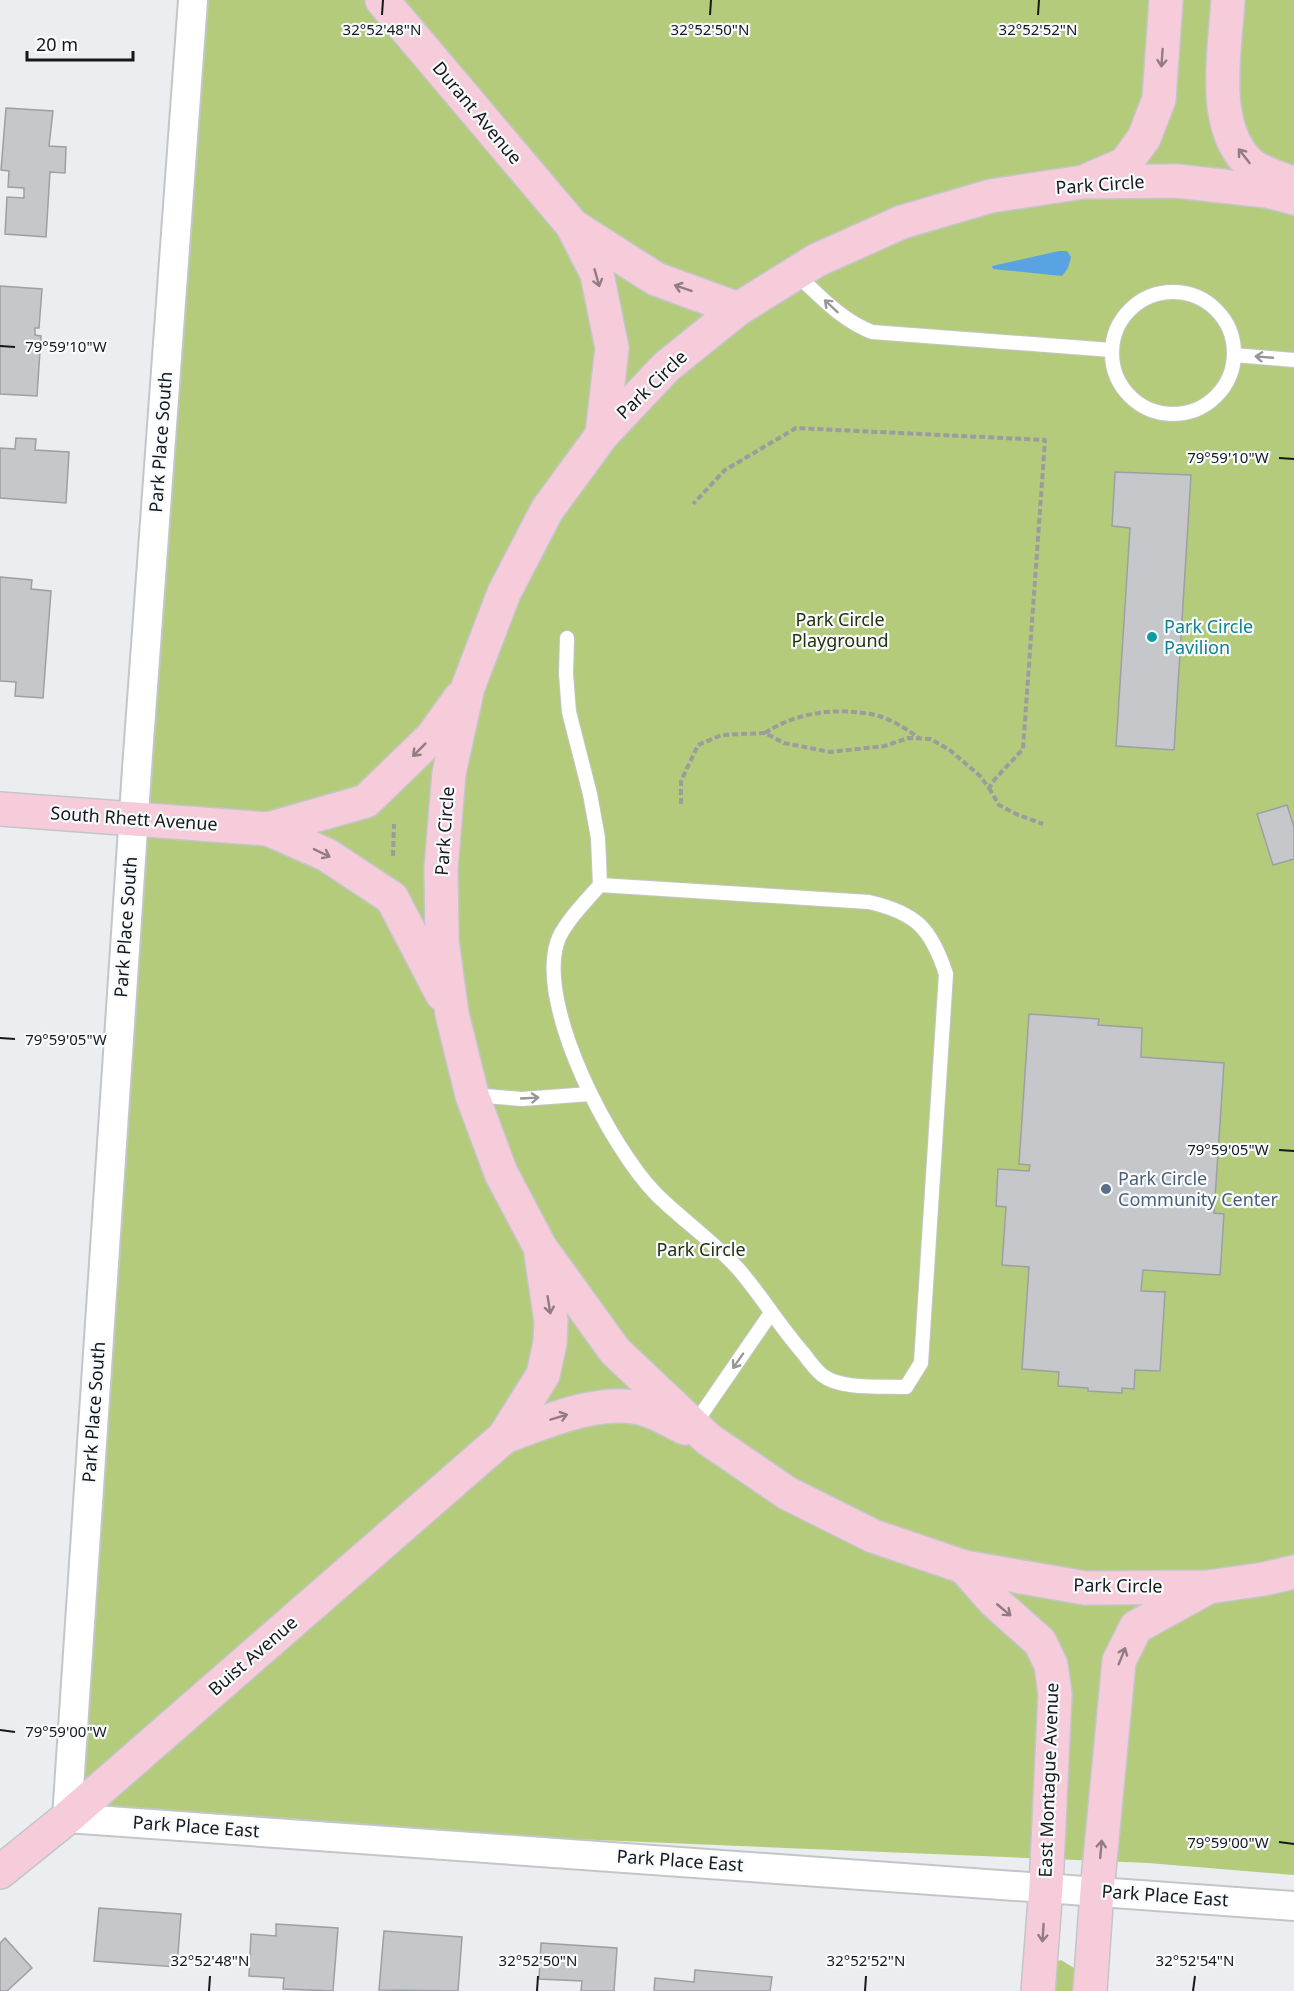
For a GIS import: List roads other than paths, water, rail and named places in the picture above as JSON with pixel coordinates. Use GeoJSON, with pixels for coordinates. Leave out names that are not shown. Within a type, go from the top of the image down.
{"type":"FeatureCollection","features":[{"type":"Feature","properties":{"kind":"street","name":"Park Place South"},"geometry":{"type":"LineString","coordinates":[[67,1818],[134,818],[193,0]]}},
{"type":"Feature","properties":{"kind":"street","name":"Durant Avenue"},"geometry":{"type":"LineString","coordinates":[[382,0],[572,225],[597,273],[612,348],[602,435]]}},
{"type":"Feature","properties":{"kind":"street"},"geometry":{"type":"LineString","coordinates":[[1083,183],[1125,164],[1144,138],[1159,99],[1166,0]]}},
{"type":"Feature","properties":{"kind":"street"},"geometry":{"type":"LineString","coordinates":[[1228,0],[1222,105],[1233,142],[1249,164],[1294,184]]}},
{"type":"Feature","properties":{"kind":"street","name":"Park Circle"},"geometry":{"type":"LineString","coordinates":[[1294,198],[1267,191],[1176,181],[1083,183],[991,196],[902,222],[817,260],[738,309],[666,367],[602,435],[548,510],[504,593],[468,687],[449,773],[441,868],[442,941],[452,1014],[472,1095],[501,1173],[540,1247],[615,1351],[701,1432],[787,1493],[816,1508],[873,1536],[964,1567],[1085,1588],[1208,1587],[1294,1572]]}},
{"type":"Feature","properties":{"kind":"street","name":"Durant Avenue"},"geometry":{"type":"LineString","coordinates":[[572,225],[656,279],[738,309]]}},
{"type":"Feature","properties":{"kind":"street","name":"South Rhett Avenue"},"geometry":{"type":"LineString","coordinates":[[268,830],[366,801],[432,737],[468,687]]}},
{"type":"Feature","properties":{"kind":"street","name":"South Rhett Avenue"},"geometry":{"type":"LineString","coordinates":[[0,809],[268,830],[327,855],[392,898],[452,1014]]}},
{"type":"Feature","properties":{"kind":"street","name":"Buist Avenue"},"geometry":{"type":"LineString","coordinates":[[0,1872],[67,1818],[504,1437],[543,1375],[550,1343],[551,1321],[540,1247]]}},
{"type":"Feature","properties":{"kind":"street","name":"Buist Avenue"},"geometry":{"type":"LineString","coordinates":[[504,1437],[560,1416],[606,1407],[630,1406],[648,1410],[701,1432]]}},
{"type":"Feature","properties":{"kind":"street","name":"East Montague Avenue"},"geometry":{"type":"LineString","coordinates":[[964,1567],[995,1602],[1040,1642],[1051,1665],[1055,1694],[1046,1887],[1038,1991]]}},
{"type":"Feature","properties":{"kind":"street"},"geometry":{"type":"LineString","coordinates":[[1090,1991],[1096,1891],[1119,1661],[1136,1627],[1208,1587]]}},
{"type":"Feature","properties":{"kind":"street","name":"Park Place East"},"geometry":{"type":"LineString","coordinates":[[67,1818],[1294,1906]]}},
{"type":"Feature","properties":{"kind":"lane"},"geometry":{"type":"LineString","coordinates":[[795,273],[842,316],[854,325],[872,332],[1111,350]]}},
{"type":"Feature","properties":{"kind":"lane"},"geometry":{"type":"LineString","coordinates":[[1175,291],[1195,296],[1213,306],[1226,322],[1233,341],[1234,355],[1228,381],[1216,398],[1199,410],[1179,415],[1159,413],[1140,406],[1125,393],[1114,375],[1111,350],[1113,335],[1123,316],[1137,302],[1155,294],[1175,291]]}},
{"type":"Feature","properties":{"kind":"lane"},"geometry":{"type":"LineString","coordinates":[[1234,355],[1294,360]]}},
{"type":"Feature","properties":{"kind":"lane"},"geometry":{"type":"LineString","coordinates":[[567,638],[566,674],[569,712],[590,794],[598,838],[600,885],[577,911],[557,942],[553,978],[563,1024],[590,1094],[626,1155],[655,1193],[739,1270],[822,1375],[841,1384],[906,1387],[921,1363],[946,974],[938,950],[927,931],[911,917],[890,907],[869,902],[600,885]]}},
{"type":"Feature","properties":{"kind":"lane"},"geometry":{"type":"LineString","coordinates":[[472,1095],[522,1099],[590,1094]]}},
{"type":"Feature","properties":{"kind":"lane"},"geometry":{"type":"LineString","coordinates":[[701,1432],[771,1313]]}},
{"type":"Feature","properties":{"kind":"water"},"geometry":{"type":"Polygon","coordinates":[[[1067,251],[1071,257],[1068,268],[1062,276],[993,269],[992,266],[1067,251]]]}},
{"type":"Feature","properties":{"kind":"place","name":"Park Circle Pavilion"},"geometry":{"type":"Point","coordinates":[1152,637]}},
{"type":"Feature","properties":{"kind":"place","name":"Park Circle Community Center"},"geometry":{"type":"Point","coordinates":[1106,1189]}},
{"type":"Feature","properties":{"kind":"park label","name":"Park Circle Playground"},"geometry":{"type":"Point","coordinates":[840,630]}}]}
